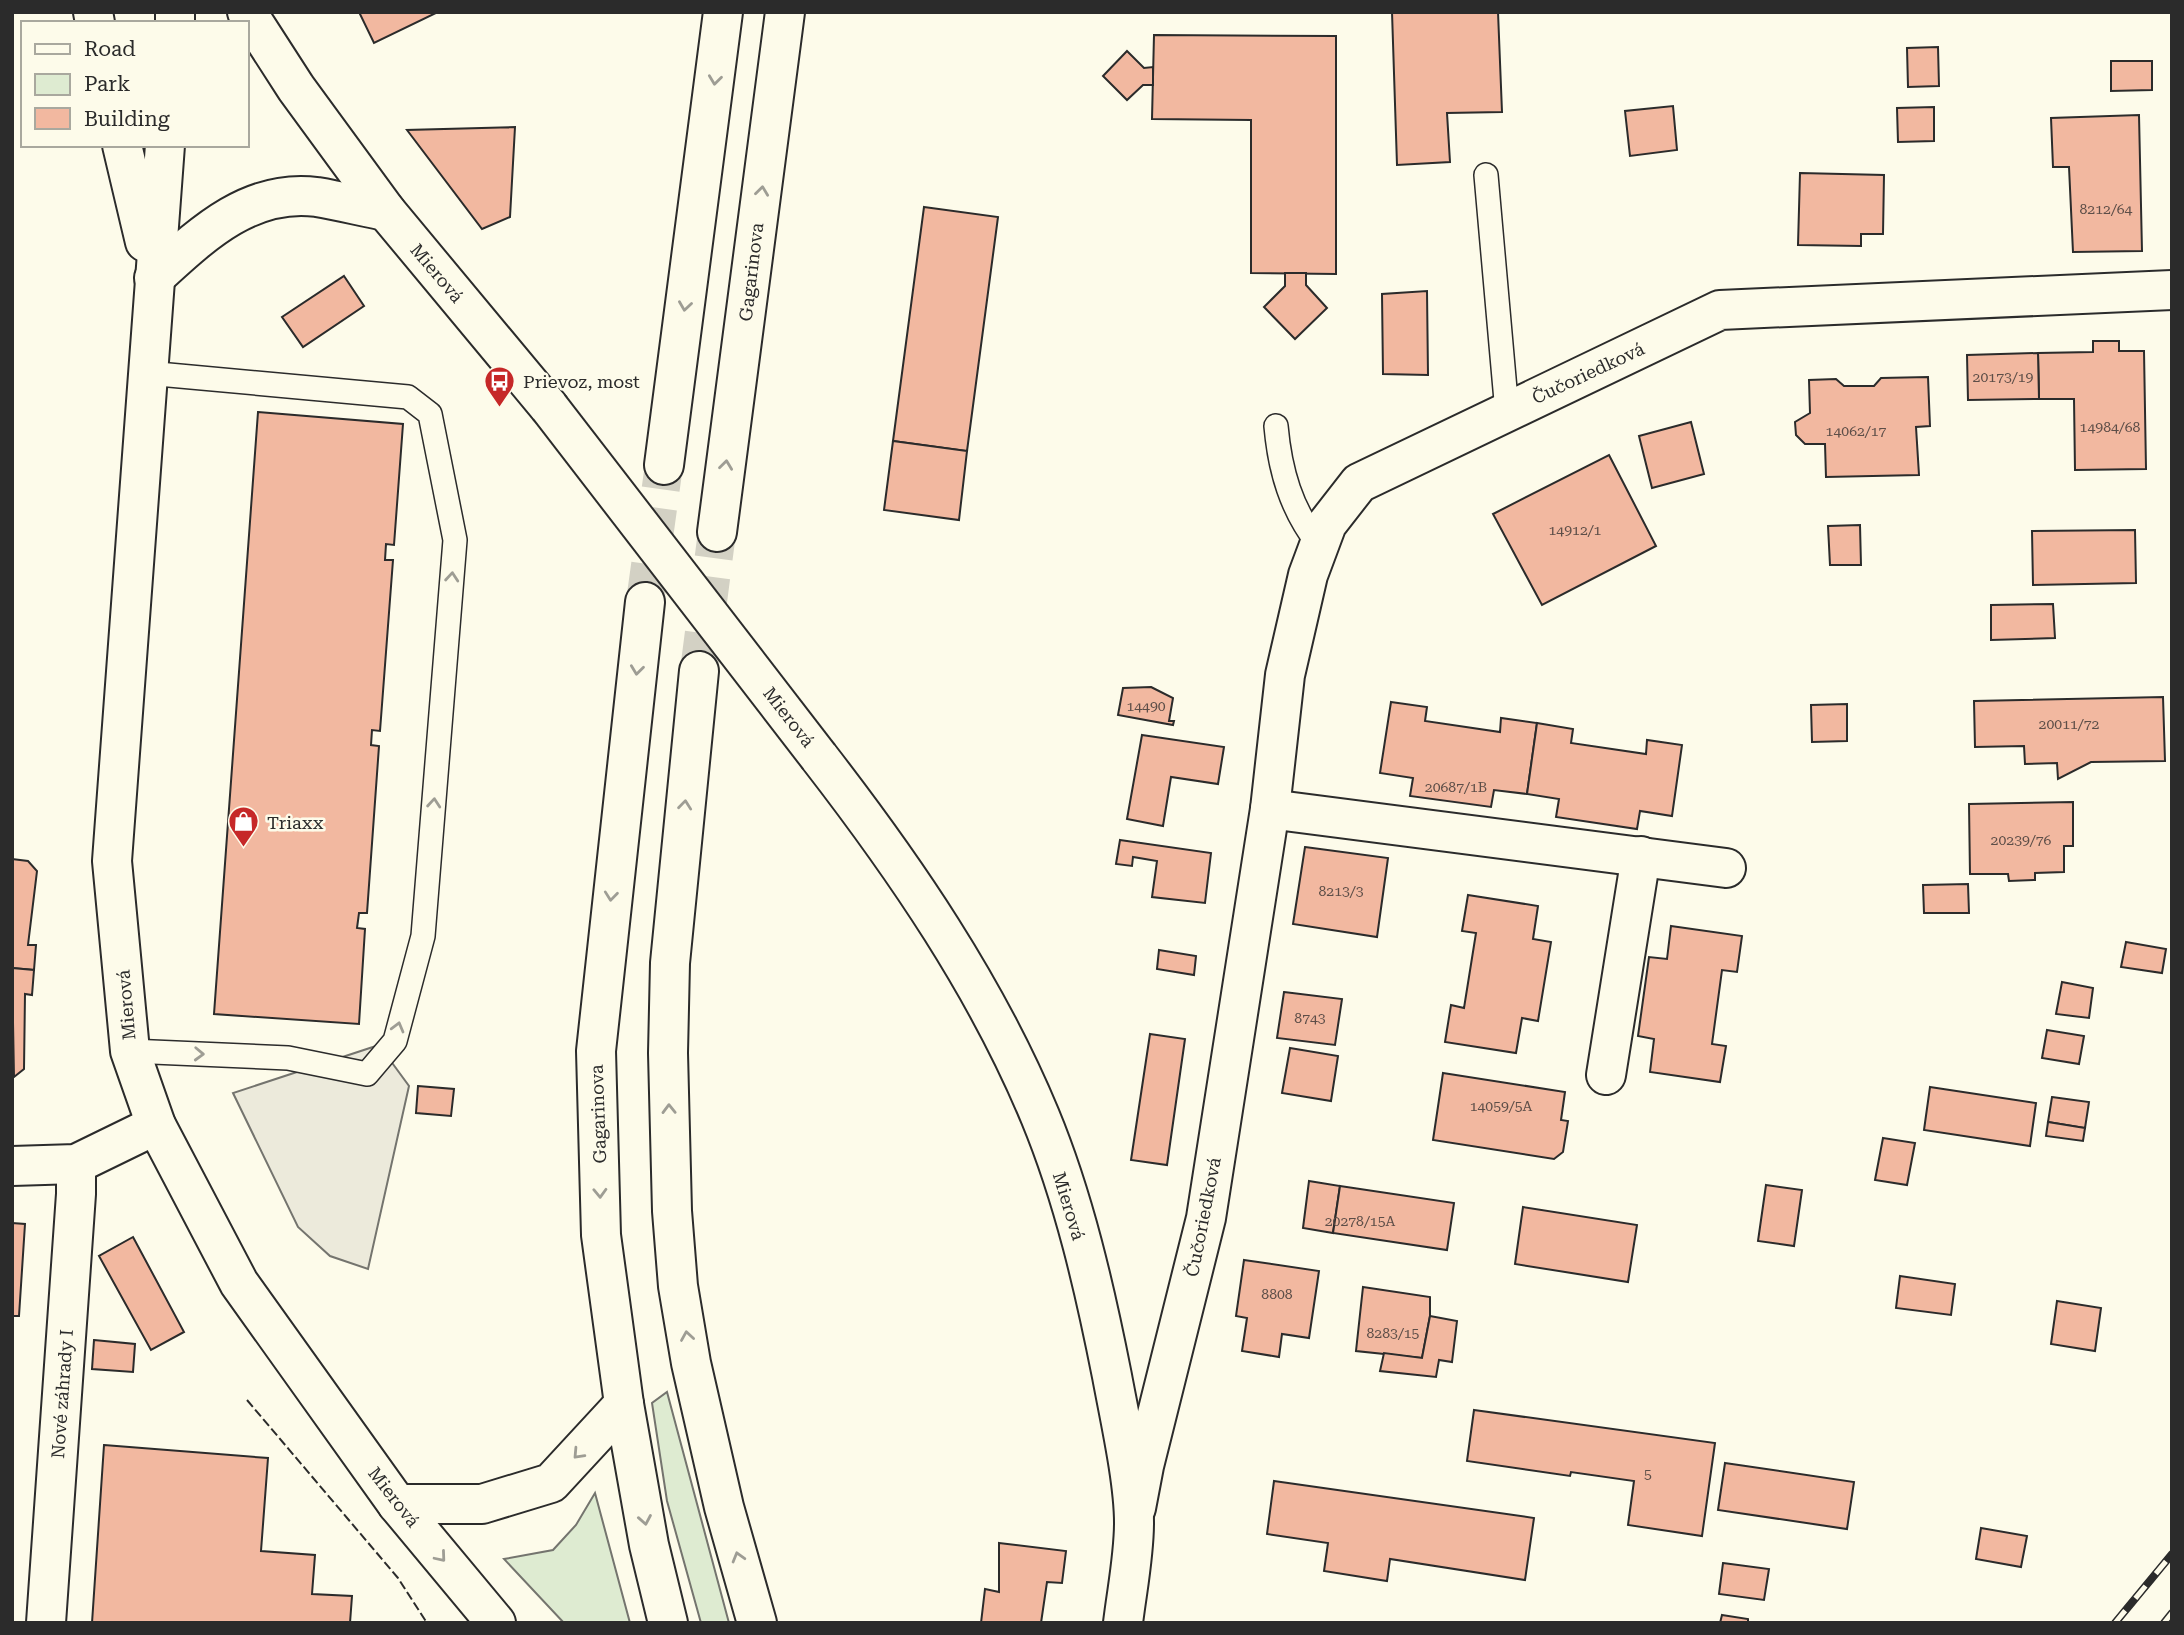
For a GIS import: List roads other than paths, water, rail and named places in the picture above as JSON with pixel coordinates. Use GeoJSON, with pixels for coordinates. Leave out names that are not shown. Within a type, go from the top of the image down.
{"type":"FeatureCollection","features":[{"type":"Feature","properties":{"kind":"street","name":"Mierová"},"geometry":{"type":"LineString","coordinates":[[247,12],[296,88],[386,211],[549,407],[865,816],[942,930],[974,984],[1041,1119],[1080,1239],[1103,1332],[1134,1522]]}},
{"type":"Feature","properties":{"kind":"street"},"geometry":{"type":"LineString","coordinates":[[664,465],[723,12]]}},
{"type":"Feature","properties":{"kind":"street","name":"Gagarinova"},"geometry":{"type":"LineString","coordinates":[[717,532],[785,12]]}},
{"type":"Feature","properties":{"kind":"street","name":"Mierová"},"geometry":{"type":"LineString","coordinates":[[122,147],[154,278]]}},
{"type":"Feature","properties":{"kind":"street","name":"Mierová"},"geometry":{"type":"LineString","coordinates":[[164,147],[112,861],[130,1051],[156,1125],[239,1283],[397,1504],[496,1623]]}},
{"type":"Feature","properties":{"kind":"street"},"geometry":{"type":"LineString","coordinates":[[154,278],[212,225],[257,204],[282,197],[316,197],[386,211]]}},
{"type":"Feature","properties":{"kind":"street","name":"Čučoriedková"},"geometry":{"type":"LineString","coordinates":[[1123,1623],[1134,1522],[1144,1466],[1206,1218],[1270,809],[1285,675],[1308,575],[1327,524],[1359,483],[1720,310],[2172,290]]}},
{"type":"Feature","properties":{"kind":"street","name":"Gagarinova"},"geometry":{"type":"LineString","coordinates":[[645,602],[596,1051],[601,1235],[624,1404],[649,1545],[668,1623]]}},
{"type":"Feature","properties":{"kind":"street"},"geometry":{"type":"LineString","coordinates":[[699,671],[670,963],[668,1054],[672,1211],[678,1286],[691,1363],[724,1507],[757,1623]]}},
{"type":"Feature","properties":{"kind":"street"},"geometry":{"type":"LineString","coordinates":[[1270,809],[1726,868]]}},
{"type":"Feature","properties":{"kind":"street"},"geometry":{"type":"LineString","coordinates":[[1606,1075],[1641,856]]}},
{"type":"Feature","properties":{"kind":"street"},"geometry":{"type":"LineString","coordinates":[[12,1166],[76,1164],[156,1125]]}},
{"type":"Feature","properties":{"kind":"street","name":"Nové záhrady I"},"geometry":{"type":"LineString","coordinates":[[46,1623],[76,1164]]}},
{"type":"Feature","properties":{"kind":"street"},"geometry":{"type":"LineString","coordinates":[[397,1504],[482,1504],[551,1483],[624,1404]]}},
{"type":"Feature","properties":{"kind":"lane"},"geometry":{"type":"LineString","coordinates":[[1486,175],[1507,412]]}},
{"type":"Feature","properties":{"kind":"lane"},"geometry":{"type":"LineString","coordinates":[[130,1051],[288,1058],[367,1074],[395,1041],[423,936],[455,540],[430,414],[408,397],[147,373]]}},
{"type":"Feature","properties":{"kind":"lane"},"geometry":{"type":"LineString","coordinates":[[1276,426],[1280,469],[1300,521],[1319,545]]}},
{"type":"Feature","properties":{"kind":"tunnel"},"geometry":{"type":"LineString","coordinates":[[645,602],[664,465]]}},
{"type":"Feature","properties":{"kind":"tunnel"},"geometry":{"type":"LineString","coordinates":[[699,671],[717,532]]}},
{"type":"Feature","properties":{"kind":"railway"},"geometry":{"type":"LineString","coordinates":[[2115,1623],[2172,1554]]}},
{"type":"Feature","properties":{"kind":"railway"},"geometry":{"type":"LineString","coordinates":[[2164,1623],[2172,1613]]}},
{"type":"Feature","properties":{"kind":"place","name":"Prievoz, most"},"geometry":{"type":"Point","coordinates":[500,408]}},
{"type":"Feature","properties":{"kind":"place","name":"Triaxx"},"geometry":{"type":"Point","coordinates":[244,849]}}]}
